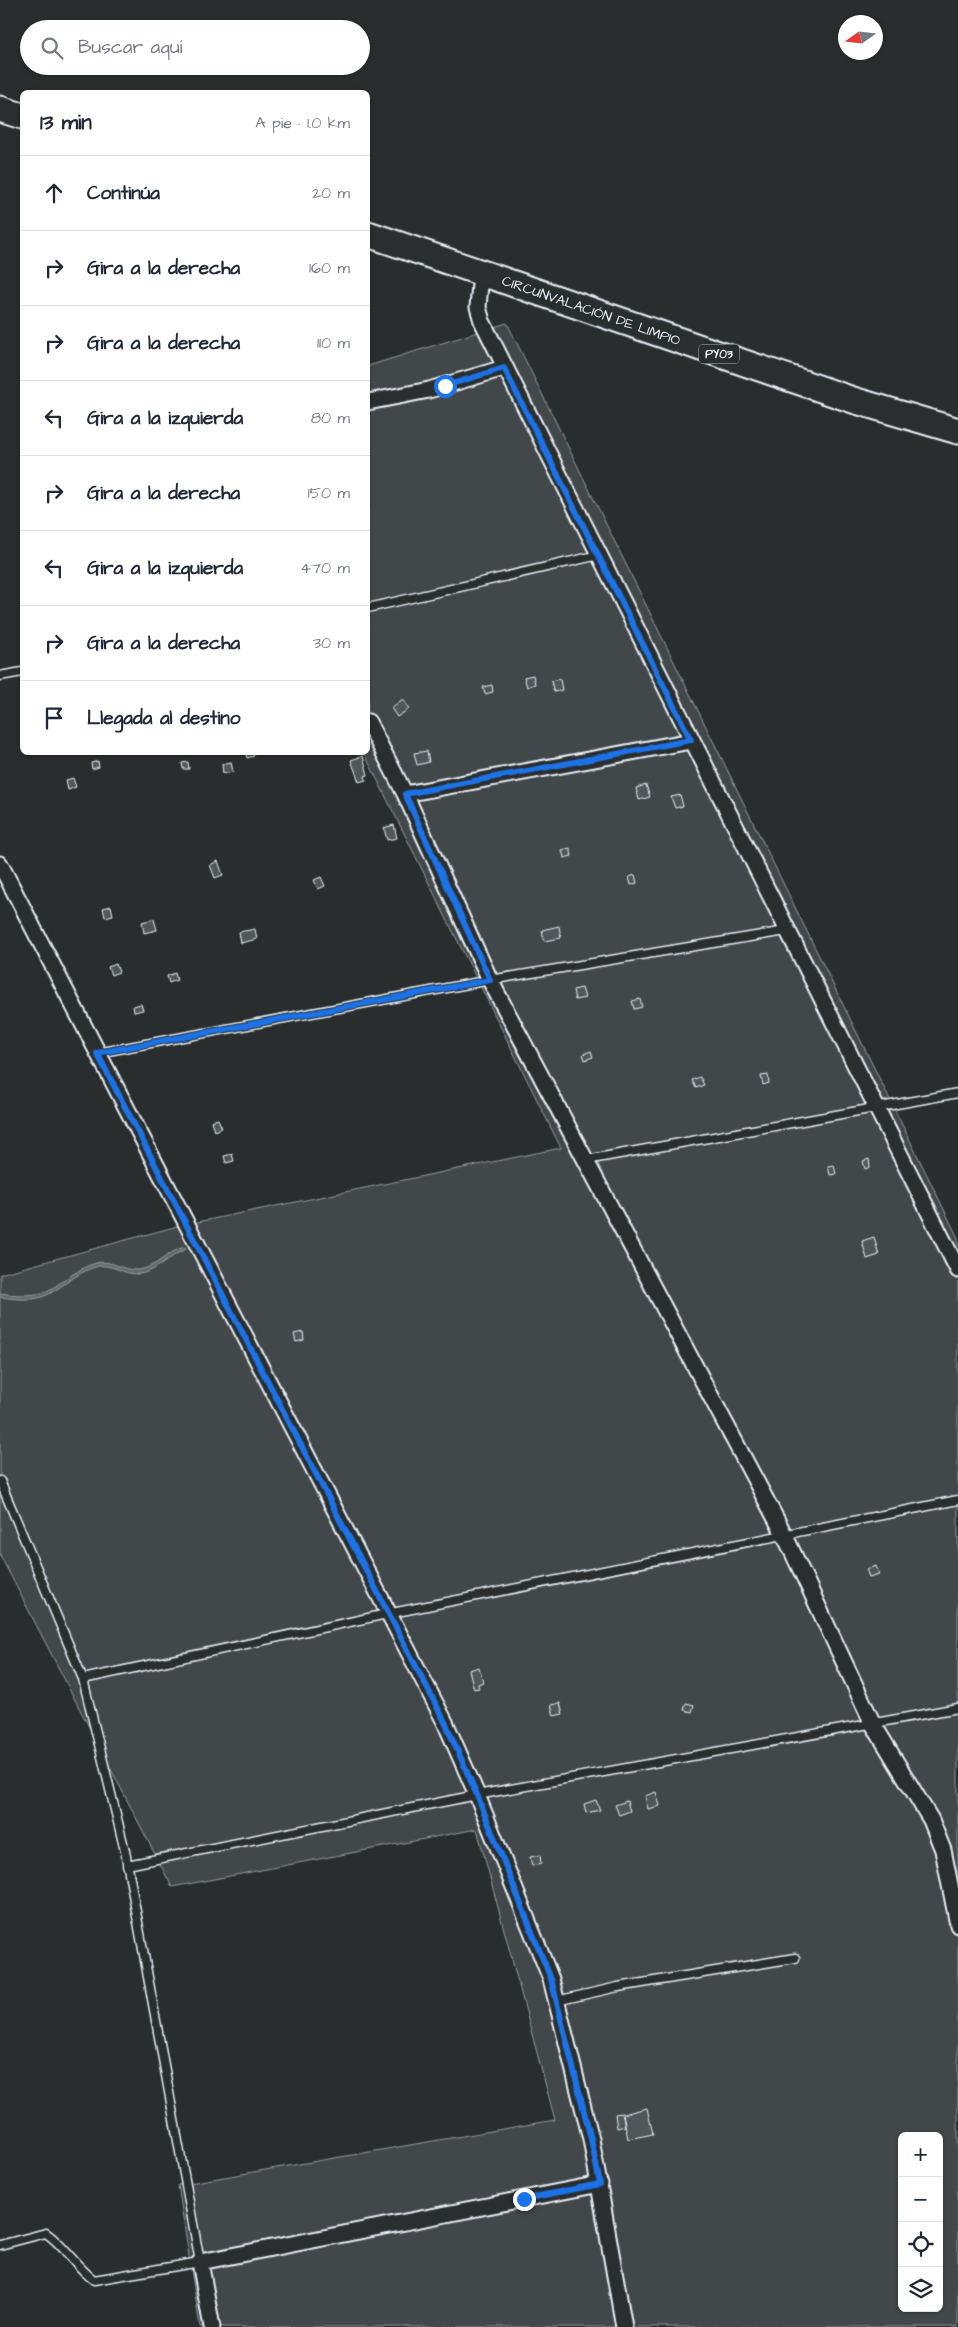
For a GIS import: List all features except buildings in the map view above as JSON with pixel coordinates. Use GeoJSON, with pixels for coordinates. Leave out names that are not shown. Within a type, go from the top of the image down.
{"type":"FeatureCollection","features":[{"type":"Feature","properties":{"kind":"highway"},"geometry":{"type":"LineString","coordinates":[[0,109],[20,115]]}},
{"type":"Feature","properties":{"kind":"highway","name":"CIRCUNVALACIÓN DE LIMPIO"},"geometry":{"type":"LineString","coordinates":[[370,235],[852,400],[958,431]]}},
{"type":"Feature","properties":{"kind":"street"},"geometry":{"type":"LineString","coordinates":[[481,273],[478,298],[479,313],[504,368],[599,554],[875,1109],[958,1270]]}},
{"type":"Feature","properties":{"kind":"street"},"geometry":{"type":"LineString","coordinates":[[370,402],[429,390],[504,368]]}},
{"type":"Feature","properties":{"kind":"street"},"geometry":{"type":"LineString","coordinates":[[370,726],[405,794],[490,980],[784,1536],[873,1724],[931,1820],[943,1850],[958,1925]]}},
{"type":"Feature","properties":{"kind":"street"},"geometry":{"type":"LineString","coordinates":[[405,794],[691,740]]}},
{"type":"Feature","properties":{"kind":"street"},"geometry":{"type":"LineString","coordinates":[[1,869],[445,1722],[477,1795],[551,1979],[591,2139],[624,2327]]}},
{"type":"Feature","properties":{"kind":"street"},"geometry":{"type":"LineString","coordinates":[[212,2327],[200,2262],[600,2184]]}},
{"type":"Feature","properties":{"kind":"lane"},"geometry":{"type":"LineString","coordinates":[[370,608],[599,554]]}},
{"type":"Feature","properties":{"kind":"lane"},"geometry":{"type":"LineString","coordinates":[[0,676],[20,672]]}},
{"type":"Feature","properties":{"kind":"lane"},"geometry":{"type":"LineString","coordinates":[[97,1053],[490,980],[786,931]]}},
{"type":"Feature","properties":{"kind":"lane"},"geometry":{"type":"LineString","coordinates":[[586,1160],[958,1093]]}},
{"type":"Feature","properties":{"kind":"lane"},"geometry":{"type":"LineString","coordinates":[[0,1481],[83,1679],[127,1865],[200,2262],[94,2280],[80,2270],[59,2242],[46,2233],[0,2245]]}},
{"type":"Feature","properties":{"kind":"lane"},"geometry":{"type":"LineString","coordinates":[[83,1679],[388,1614],[958,1500]]}},
{"type":"Feature","properties":{"kind":"lane"},"geometry":{"type":"LineString","coordinates":[[127,1865],[477,1795],[958,1708]]}},
{"type":"Feature","properties":{"kind":"lane"},"geometry":{"type":"LineString","coordinates":[[556,2001],[618,1987],[795,1958]]}},
{"type":"Feature","properties":{"kind":"shaded area"},"geometry":{"type":"Polygon","coordinates":[[[507,323],[958,1238],[958,2327],[200,2327],[178,2185],[555,2120],[477,1829],[172,1887],[0,1555],[0,1274],[178,1226],[561,1148],[365,755],[370,755],[370,365],[507,323]]]}},
{"type":"Feature","properties":{"kind":"shaded area"},"geometry":{"type":"Polygon","coordinates":[[[185,1247],[186,1249],[145,1273],[134,1274],[99,1266],[79,1274],[43,1297],[25,1299],[0,1297],[0,1293],[39,1294],[77,1271],[96,1263],[102,1262],[132,1270],[144,1269],[185,1247]]]}},
{"type":"Feature","properties":{"kind":"route"},"geometry":{"type":"LineString","coordinates":[[445,386],[504,368],[691,740],[405,794],[490,980],[97,1053],[445,1722],[477,1795],[551,1979],[591,2139],[600,2184],[524,2199]]}}]}
